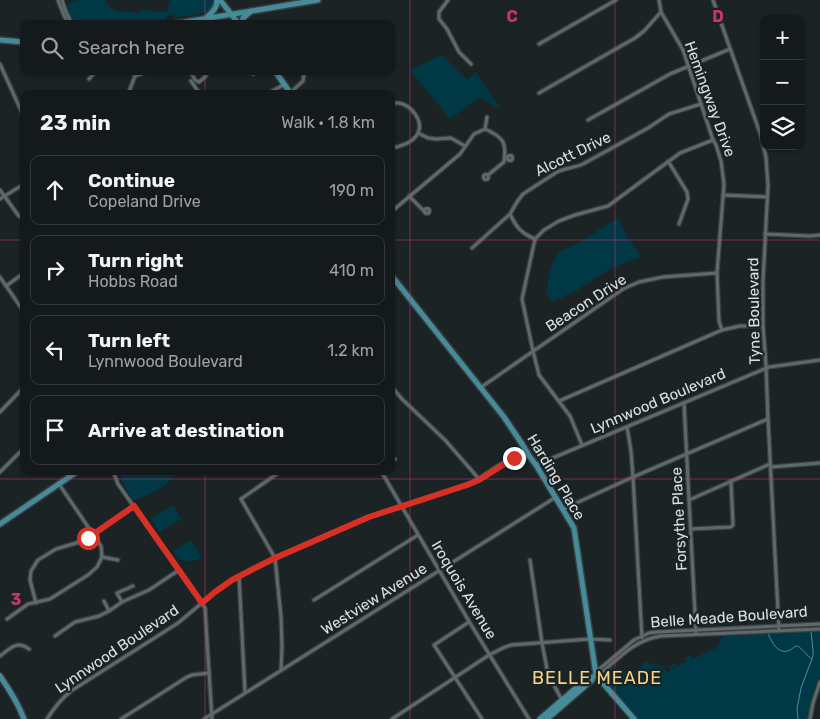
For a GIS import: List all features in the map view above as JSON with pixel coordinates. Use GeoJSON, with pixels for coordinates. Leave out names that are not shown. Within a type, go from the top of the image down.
{"type":"FeatureCollection","features":[{"type":"Feature","properties":{"kind":"main road"},"geometry":{"type":"LineString","coordinates":[[195,20],[318,0]]}},
{"type":"Feature","properties":{"kind":"main road"},"geometry":{"type":"LineString","coordinates":[[219,1],[235,10],[249,11]]}},
{"type":"Feature","properties":{"kind":"main road"},"geometry":{"type":"LineString","coordinates":[[219,1],[236,20]]}},
{"type":"Feature","properties":{"kind":"main road"},"geometry":{"type":"LineString","coordinates":[[206,18],[216,8],[219,1]]}},
{"type":"Feature","properties":{"kind":"main road"},"geometry":{"type":"LineString","coordinates":[[242,20],[249,11]]}},
{"type":"Feature","properties":{"kind":"main road"},"geometry":{"type":"LineString","coordinates":[[222,15],[232,20]]}},
{"type":"Feature","properties":{"kind":"main road"},"geometry":{"type":"LineString","coordinates":[[0,40],[20,42]]}},
{"type":"Feature","properties":{"kind":"main road"},"geometry":{"type":"LineString","coordinates":[[278,75],[289,90]]}},
{"type":"Feature","properties":{"kind":"main road","name":"Harding Place"},"geometry":{"type":"LineString","coordinates":[[395,281],[504,417],[574,528],[594,676]]}},
{"type":"Feature","properties":{"kind":"main road"},"geometry":{"type":"LineString","coordinates":[[0,524],[72,475]]}},
{"type":"Feature","properties":{"kind":"main road"},"geometry":{"type":"LineString","coordinates":[[0,676],[14,696],[24,719]]}},
{"type":"Feature","properties":{"kind":"main road"},"geometry":{"type":"LineString","coordinates":[[594,676],[632,718]]}},
{"type":"Feature","properties":{"kind":"main road","name":"Belle Meade Boulevard"},"geometry":{"type":"LineString","coordinates":[[548,719],[589,677],[594,676]]}},
{"type":"Feature","properties":{"kind":"main road","name":"Belle Meade Boulevard"},"geometry":{"type":"LineString","coordinates":[[540,719],[563,702]]}},
{"type":"Feature","properties":{"kind":"street"},"geometry":{"type":"LineString","coordinates":[[60,0],[69,20]]}},
{"type":"Feature","properties":{"kind":"street"},"geometry":{"type":"LineString","coordinates":[[448,0],[439,12],[439,19],[447,29],[459,52],[471,64]]}},
{"type":"Feature","properties":{"kind":"street"},"geometry":{"type":"LineString","coordinates":[[539,44],[616,0]]}},
{"type":"Feature","properties":{"kind":"street","name":"Hemingway Drive"},"geometry":{"type":"LineString","coordinates":[[659,0],[661,12],[683,50],[689,66],[716,145],[722,170],[723,195],[717,273],[722,330]]}},
{"type":"Feature","properties":{"kind":"street","name":"Tyne Boulevard"},"geometry":{"type":"LineString","coordinates":[[712,0],[760,132],[765,154],[768,186],[762,281],[763,326],[780,631]]}},
{"type":"Feature","properties":{"kind":"street"},"geometry":{"type":"LineString","coordinates":[[539,93],[635,38],[661,12]]}},
{"type":"Feature","properties":{"kind":"street"},"geometry":{"type":"LineString","coordinates":[[588,120],[670,74],[730,49]]}},
{"type":"Feature","properties":{"kind":"street"},"geometry":{"type":"LineString","coordinates":[[0,64],[20,108]]}},
{"type":"Feature","properties":{"kind":"street"},"geometry":{"type":"LineString","coordinates":[[89,79],[92,75]]}},
{"type":"Feature","properties":{"kind":"street"},"geometry":{"type":"LineString","coordinates":[[130,90],[135,76],[138,75]]}},
{"type":"Feature","properties":{"kind":"street"},"geometry":{"type":"LineString","coordinates":[[192,75],[199,82],[203,80],[205,75]]}},
{"type":"Feature","properties":{"kind":"street"},"geometry":{"type":"LineString","coordinates":[[294,90],[302,81],[304,75]]}},
{"type":"Feature","properties":{"kind":"street"},"geometry":{"type":"LineString","coordinates":[[191,81],[197,90]]}},
{"type":"Feature","properties":{"kind":"street"},"geometry":{"type":"LineString","coordinates":[[277,90],[284,84]]}},
{"type":"Feature","properties":{"kind":"street"},"geometry":{"type":"LineString","coordinates":[[395,103],[411,108],[418,119],[419,126],[418,133],[410,141],[395,148]]}},
{"type":"Feature","properties":{"kind":"street","name":"Alcott Drive"},"geometry":{"type":"LineString","coordinates":[[472,248],[510,214],[523,194],[557,172],[583,164],[669,114],[701,104]]}},
{"type":"Feature","properties":{"kind":"street"},"geometry":{"type":"LineString","coordinates":[[485,129],[487,117]]}},
{"type":"Feature","properties":{"kind":"street"},"geometry":{"type":"LineString","coordinates":[[395,208],[460,154],[474,134],[485,129],[498,135],[504,143],[506,157],[500,166],[488,175]]}},
{"type":"Feature","properties":{"kind":"street"},"geometry":{"type":"LineString","coordinates":[[418,133],[428,138],[451,138],[465,146]]}},
{"type":"Feature","properties":{"kind":"street"},"geometry":{"type":"LineString","coordinates":[[582,445],[570,416],[539,375],[533,352],[522,299],[535,238],[559,221],[575,214],[614,203],[680,153],[713,140]]}},
{"type":"Feature","properties":{"kind":"street"},"geometry":{"type":"LineString","coordinates":[[668,161],[687,192],[688,199],[679,224]]}},
{"type":"Feature","properties":{"kind":"street"},"geometry":{"type":"LineString","coordinates":[[0,199],[20,186]]}},
{"type":"Feature","properties":{"kind":"street"},"geometry":{"type":"LineString","coordinates":[[0,190],[20,217]]}},
{"type":"Feature","properties":{"kind":"street"},"geometry":{"type":"LineString","coordinates":[[723,195],[767,197]]}},
{"type":"Feature","properties":{"kind":"street"},"geometry":{"type":"LineString","coordinates":[[409,196],[425,212]]}},
{"type":"Feature","properties":{"kind":"street"},"geometry":{"type":"LineString","coordinates":[[510,214],[515,224],[525,235],[535,238]]}},
{"type":"Feature","properties":{"kind":"street"},"geometry":{"type":"LineString","coordinates":[[765,234],[820,235]]}},
{"type":"Feature","properties":{"kind":"street","name":"Beacon Drive"},"geometry":{"type":"LineString","coordinates":[[480,388],[628,286],[664,277],[717,273]]}},
{"type":"Feature","properties":{"kind":"street"},"geometry":{"type":"LineString","coordinates":[[6,286],[20,276]]}},
{"type":"Feature","properties":{"kind":"street"},"geometry":{"type":"LineString","coordinates":[[1,280],[20,306]]}},
{"type":"Feature","properties":{"kind":"street"},"geometry":{"type":"LineString","coordinates":[[559,401],[722,330],[740,326],[763,326]]}},
{"type":"Feature","properties":{"kind":"street","name":"Lynnwood Boulevard"},"geometry":{"type":"LineString","coordinates":[[536,465],[768,366],[820,360]]}},
{"type":"Feature","properties":{"kind":"street"},"geometry":{"type":"LineString","coordinates":[[0,412],[20,391]]}},
{"type":"Feature","properties":{"kind":"street"},"geometry":{"type":"LineString","coordinates":[[395,394],[444,440],[479,480]]}},
{"type":"Feature","properties":{"kind":"street","name":"Forsythe Place"},"geometry":{"type":"LineString","coordinates":[[684,403],[696,635]]}},
{"type":"Feature","properties":{"kind":"street"},"geometry":{"type":"LineString","coordinates":[[563,509],[768,420]]}},
{"type":"Feature","properties":{"kind":"street"},"geometry":{"type":"LineString","coordinates":[[626,427],[631,451],[633,477],[642,638]]}},
{"type":"Feature","properties":{"kind":"street"},"geometry":{"type":"LineString","coordinates":[[0,472],[20,453]]}},
{"type":"Feature","properties":{"kind":"street","name":"Lynnwood Boulevard"},"geometry":{"type":"LineString","coordinates":[[47,719],[56,706],[71,691],[178,623],[215,592],[239,576],[275,558],[369,517],[479,480],[512,458],[530,457]]}},
{"type":"Feature","properties":{"kind":"street"},"geometry":{"type":"LineString","coordinates":[[688,500],[732,480],[770,466],[820,463]]}},
{"type":"Feature","properties":{"kind":"street"},"geometry":{"type":"LineString","coordinates":[[115,475],[118,484],[205,608],[212,717]]}},
{"type":"Feature","properties":{"kind":"street"},"geometry":{"type":"LineString","coordinates":[[275,475],[241,499],[275,558],[281,617],[281,670]]}},
{"type":"Feature","properties":{"kind":"street","name":"Iroquois Avenue"},"geometry":{"type":"LineString","coordinates":[[383,475],[469,622],[529,719]]}},
{"type":"Feature","properties":{"kind":"street"},"geometry":{"type":"LineString","coordinates":[[690,529],[731,527],[733,525],[732,480]]}},
{"type":"Feature","properties":{"kind":"street"},"geometry":{"type":"LineString","coordinates":[[7,619],[28,604],[50,598],[88,575],[97,567],[102,557],[101,546],[59,484]]}},
{"type":"Feature","properties":{"kind":"street","name":"Westview Avenue"},"geometry":{"type":"LineString","coordinates":[[204,719],[212,717],[246,692],[556,498]]}},
{"type":"Feature","properties":{"kind":"street"},"geometry":{"type":"LineString","coordinates":[[36,603],[30,580],[31,571],[38,560],[56,549],[83,541],[134,506]]}},
{"type":"Feature","properties":{"kind":"street"},"geometry":{"type":"LineString","coordinates":[[314,600],[418,535]]}},
{"type":"Feature","properties":{"kind":"street"},"geometry":{"type":"LineString","coordinates":[[102,557],[118,560]]}},
{"type":"Feature","properties":{"kind":"street"},"geometry":{"type":"LineString","coordinates":[[530,560],[548,674],[563,702]]}},
{"type":"Feature","properties":{"kind":"street"},"geometry":{"type":"LineString","coordinates":[[55,636],[75,622],[99,616],[122,602],[149,590],[179,570]]}},
{"type":"Feature","properties":{"kind":"street"},"geometry":{"type":"LineString","coordinates":[[239,576],[246,692]]}},
{"type":"Feature","properties":{"kind":"street"},"geometry":{"type":"LineString","coordinates":[[122,602],[117,593],[133,586]]}},
{"type":"Feature","properties":{"kind":"street"},"geometry":{"type":"LineString","coordinates":[[104,600],[109,611]]}},
{"type":"Feature","properties":{"kind":"street"},"geometry":{"type":"LineString","coordinates":[[469,622],[434,645],[482,719]]}},
{"type":"Feature","properties":{"kind":"street","name":"Belle Meade Boulevard"},"geometry":{"type":"LineString","coordinates":[[594,676],[599,675],[642,638],[657,632],[820,624]]}},
{"type":"Feature","properties":{"kind":"street","name":"Belle Meade Boulevard"},"geometry":{"type":"LineString","coordinates":[[642,638],[820,629]]}},
{"type":"Feature","properties":{"kind":"street"},"geometry":{"type":"LineString","coordinates":[[392,719],[489,655],[505,647],[590,639],[610,640]]}},
{"type":"Feature","properties":{"kind":"street"},"geometry":{"type":"LineString","coordinates":[[0,656],[18,644],[23,644],[29,649]]}},
{"type":"Feature","properties":{"kind":"street"},"geometry":{"type":"LineString","coordinates":[[121,719],[187,677],[209,673]]}},
{"type":"Feature","properties":{"kind":"street"},"geometry":{"type":"LineString","coordinates":[[810,719],[820,682]]}},
{"type":"Feature","properties":{"kind":"shaded area"},"geometry":{"type":"Polygon","coordinates":[[[78,0],[105,0],[115,10],[139,14],[141,9],[167,12],[170,0],[214,0],[214,6],[209,12],[174,18],[173,14],[167,16],[166,19],[160,20],[71,20],[67,10],[68,3],[78,0]]]}},
{"type":"Feature","properties":{"kind":"shaded area"},"geometry":{"type":"Polygon","coordinates":[[[442,55],[467,80],[476,72],[501,110],[480,97],[450,119],[410,70],[442,55]]]}},
{"type":"Feature","properties":{"kind":"shaded area"},"geometry":{"type":"Polygon","coordinates":[[[618,218],[626,235],[642,257],[613,267],[579,289],[552,302],[546,293],[551,267],[558,252],[580,242],[618,218]]]}},
{"type":"Feature","properties":{"kind":"shaded area"},"geometry":{"type":"Polygon","coordinates":[[[120,475],[174,475],[164,486],[134,500],[120,475]]]}},
{"type":"Feature","properties":{"kind":"shaded area"},"geometry":{"type":"Polygon","coordinates":[[[173,505],[181,519],[159,532],[151,518],[173,505]]]}},
{"type":"Feature","properties":{"kind":"shaded area"},"geometry":{"type":"Polygon","coordinates":[[[189,541],[192,542],[202,558],[186,561],[179,558],[173,551],[189,541]]]}},
{"type":"Feature","properties":{"kind":"shaded area","name":"BELLE MEADE"},"geometry":{"type":"Polygon","coordinates":[[[820,631],[820,682],[810,719],[629,719],[634,714],[601,677],[612,667],[627,673],[637,670],[645,662],[662,666],[667,672],[671,670],[669,667],[675,663],[676,666],[672,669],[686,662],[684,659],[690,655],[692,658],[690,660],[716,648],[723,636],[820,631]]]}},
{"type":"Feature","properties":{"kind":"waterway"},"geometry":{"type":"LineString","coordinates":[[798,719],[797,709],[801,688],[813,656],[811,631]]}},
{"type":"Feature","properties":{"kind":"waterway"},"geometry":{"type":"LineString","coordinates":[[768,633],[773,644],[779,650],[786,651],[797,646],[812,659]]}},
{"type":"Feature","properties":{"kind":"district","name":"BELLE MEADE"},"geometry":{"type":"Point","coordinates":[597,678]}},
{"type":"Feature","properties":{"kind":"route"},"geometry":{"type":"LineString","coordinates":[[88,538],[134,506],[202,603],[232,580],[275,558],[369,517],[479,480],[504,462],[514,458]]}}]}
